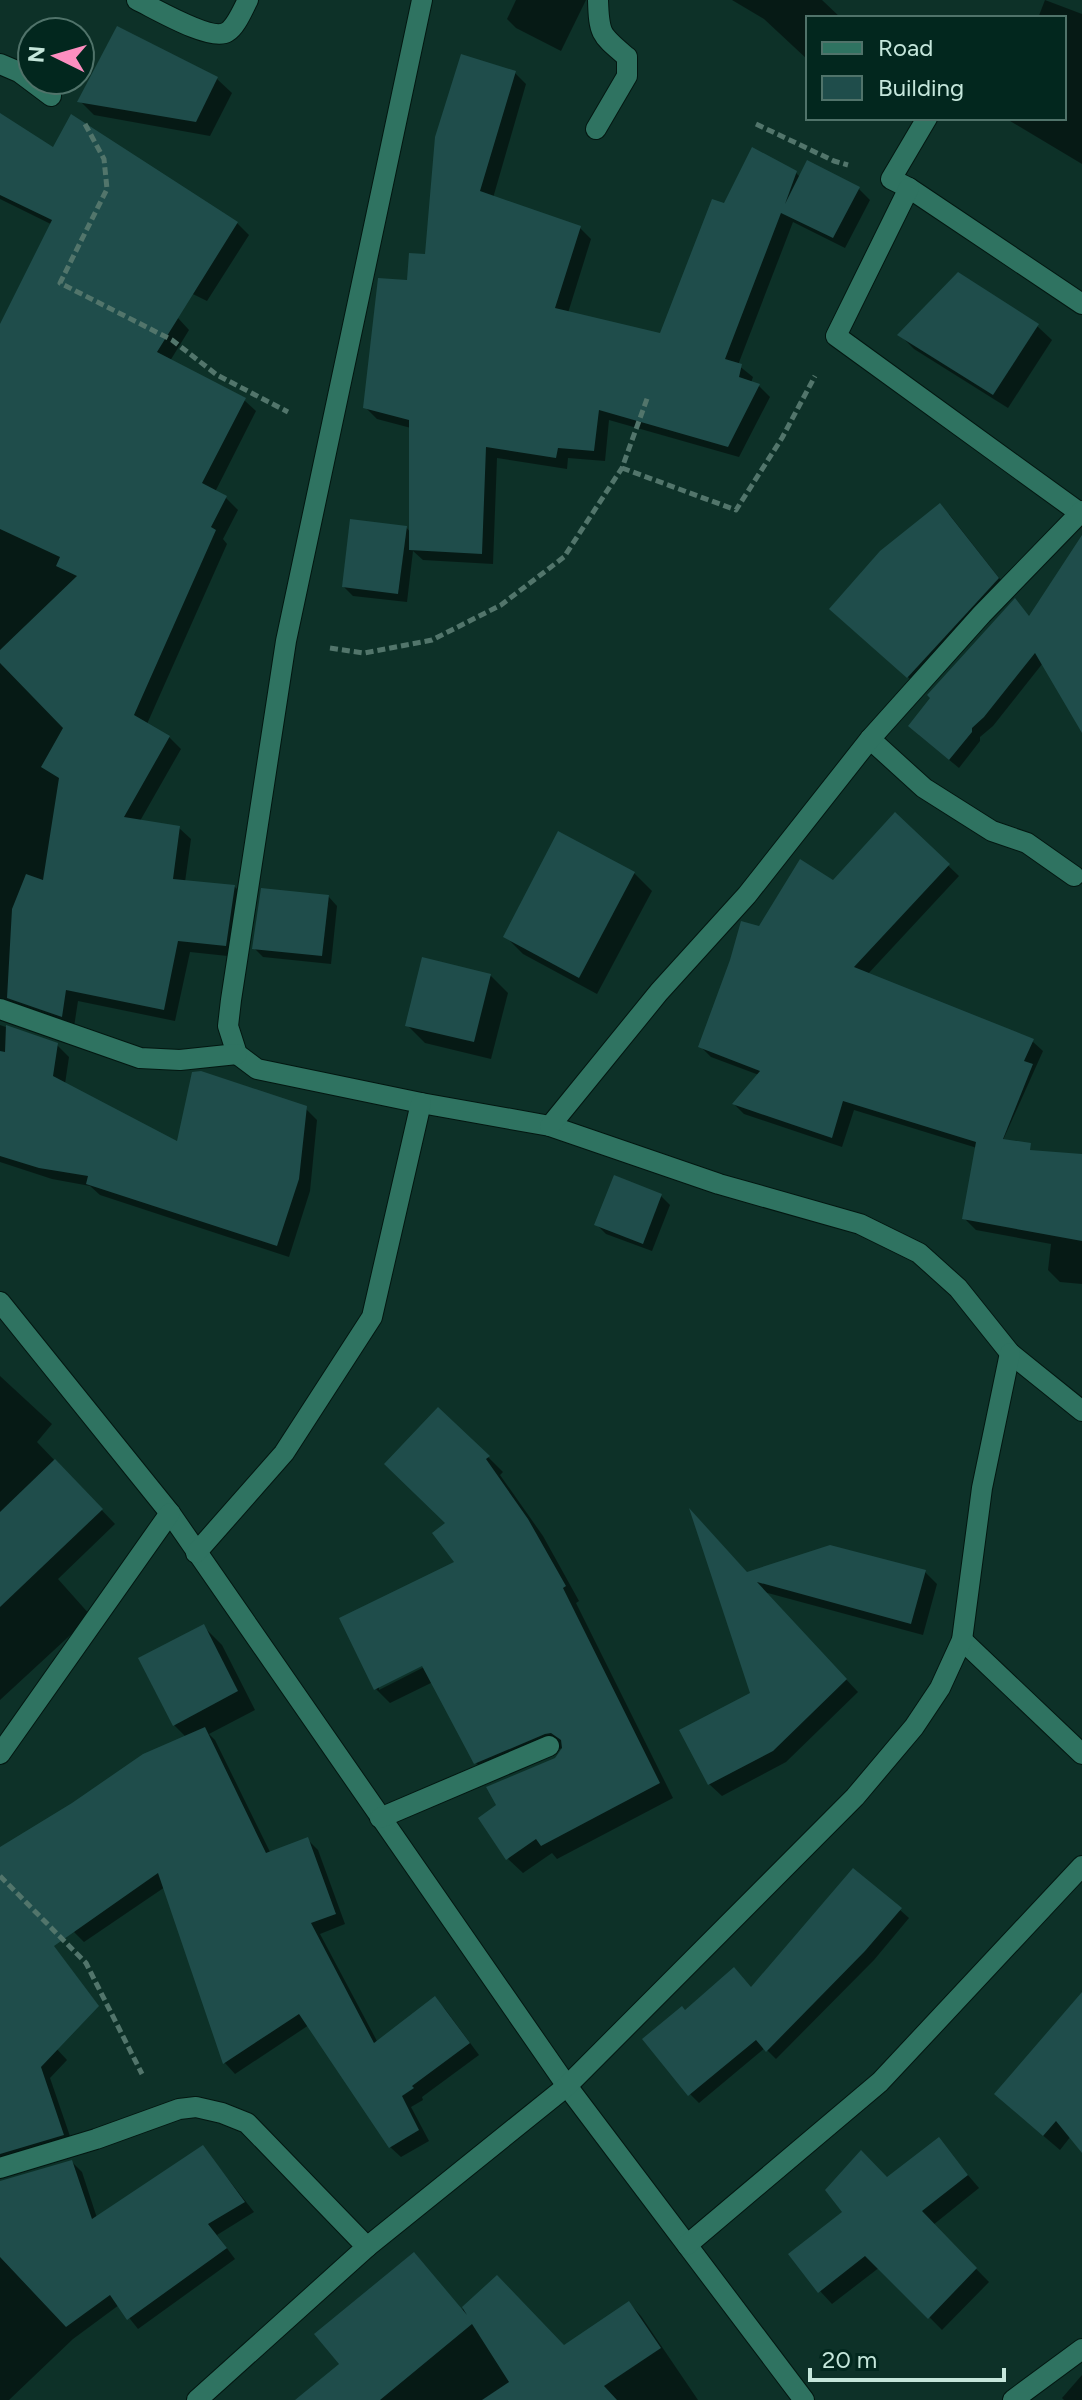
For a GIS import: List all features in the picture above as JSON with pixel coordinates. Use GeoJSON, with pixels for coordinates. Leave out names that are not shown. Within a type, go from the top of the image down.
{"type":"FeatureCollection","features":[{"type":"Feature","properties":{"kind":"street"},"geometry":{"type":"LineString","coordinates":[[137,0],[217,36],[229,31],[248,0]]}},
{"type":"Feature","properties":{"kind":"street"},"geometry":{"type":"LineString","coordinates":[[422,0],[286,641],[231,1000],[228,1026],[237,1054],[257,1069],[550,1126],[719,1184],[860,1224],[919,1253],[958,1288],[1010,1353],[1082,1411]]}},
{"type":"Feature","properties":{"kind":"street"},"geometry":{"type":"LineString","coordinates":[[596,129],[627,76],[627,57],[603,37],[598,0]]}},
{"type":"Feature","properties":{"kind":"street"},"geometry":{"type":"LineString","coordinates":[[926,120],[891,179],[1082,304]]}},
{"type":"Feature","properties":{"kind":"street"},"geometry":{"type":"LineString","coordinates":[[550,1126],[659,992],[747,895],[870,739],[982,614],[1081,512],[836,336],[909,188]]}},
{"type":"Feature","properties":{"kind":"street"},"geometry":{"type":"LineString","coordinates":[[870,739],[924,788],[992,831],[1027,843],[1074,876]]}},
{"type":"Feature","properties":{"kind":"street"},"geometry":{"type":"LineString","coordinates":[[0,1009],[140,1058],[180,1060],[237,1054]]}},
{"type":"Feature","properties":{"kind":"street"},"geometry":{"type":"LineString","coordinates":[[196,1553],[284,1453],[372,1317],[421,1103]]}},
{"type":"Feature","properties":{"kind":"street"},"geometry":{"type":"LineString","coordinates":[[0,1302],[170,1513],[567,2086],[804,2400]]}},
{"type":"Feature","properties":{"kind":"street"},"geometry":{"type":"LineString","coordinates":[[197,2400],[367,2247],[567,2086],[855,1797],[914,1727],[940,1688],[962,1640],[982,1488],[1010,1353]]}},
{"type":"Feature","properties":{"kind":"street"},"geometry":{"type":"LineString","coordinates":[[0,1754],[170,1513]]}},
{"type":"Feature","properties":{"kind":"street"},"geometry":{"type":"LineString","coordinates":[[962,1640],[1082,1754]]}},
{"type":"Feature","properties":{"kind":"street"},"geometry":{"type":"LineString","coordinates":[[380,1818],[549,1746]]}},
{"type":"Feature","properties":{"kind":"street"},"geometry":{"type":"LineString","coordinates":[[687,2245],[880,2082],[1082,1866]]}},
{"type":"Feature","properties":{"kind":"street"},"geometry":{"type":"LineString","coordinates":[[0,2168],[96,2139],[161,2114],[196,2107],[247,2123],[367,2247]]}},
{"type":"Feature","properties":{"kind":"street"},"geometry":{"type":"LineString","coordinates":[[1013,2400],[1082,2349]]}},
{"type":"Feature","properties":{"kind":"path"},"geometry":{"type":"LineString","coordinates":[[51,96],[82,117],[104,159],[107,189],[60,283],[172,340],[217,375],[330,433]]}},
{"type":"Feature","properties":{"kind":"path"},"geometry":{"type":"LineString","coordinates":[[756,124],[834,161],[891,179]]}},
{"type":"Feature","properties":{"kind":"path"},"geometry":{"type":"LineString","coordinates":[[622,468],[736,510],[782,438],[836,336]]}},
{"type":"Feature","properties":{"kind":"path"},"geometry":{"type":"LineString","coordinates":[[286,641],[364,653],[432,640],[501,605],[564,557],[622,468],[648,396]]}},
{"type":"Feature","properties":{"kind":"path"},"geometry":{"type":"LineString","coordinates":[[0,1876],[86,1963],[161,2114]]}},
{"type":"Feature","properties":{"kind":"building"},"geometry":{"type":"Polygon","coordinates":[[[117,26],[218,77],[196,122],[77,102],[80,96],[96,96],[96,66],[117,26]]]}},
{"type":"Feature","properties":{"kind":"building"},"geometry":{"type":"Polygon","coordinates":[[[461,54],[516,71],[480,191],[581,226],[555,308],[660,333],[712,199],[724,203],[752,147],[797,171],[785,204],[807,160],[860,187],[833,238],[781,213],[725,359],[742,364],[739,377],[760,384],[728,447],[599,410],[594,451],[558,448],[556,458],[486,447],[482,554],[409,550],[409,420],[363,408],[378,278],[407,280],[409,253],[425,254],[435,137],[461,54]]]}},
{"type":"Feature","properties":{"kind":"building"},"geometry":{"type":"Polygon","coordinates":[[[0,113],[53,147],[71,114],[238,222],[157,352],[246,398],[202,483],[227,496],[211,527],[216,530],[134,715],[170,736],[124,817],[180,826],[173,879],[235,885],[226,946],[178,941],[164,1010],[66,990],[62,1017],[7,998],[12,909],[26,874],[43,880],[59,778],[41,767],[63,728],[0,663],[0,650],[77,576],[56,566],[60,557],[0,529],[0,324],[52,220],[0,195],[0,113]]]}},
{"type":"Feature","properties":{"kind":"building"},"geometry":{"type":"Polygon","coordinates":[[[958,272],[1039,324],[993,395],[897,335],[958,272]]]}},
{"type":"Feature","properties":{"kind":"building"},"geometry":{"type":"Polygon","coordinates":[[[940,503],[999,578],[907,678],[829,609],[880,551],[940,503]]]}},
{"type":"Feature","properties":{"kind":"building"},"geometry":{"type":"Polygon","coordinates":[[[350,519],[407,526],[398,594],[342,587],[350,519]]]}},
{"type":"Feature","properties":{"kind":"building"},"geometry":{"type":"Polygon","coordinates":[[[1082,535],[1082,733],[1035,653],[949,760],[908,726],[930,698],[927,695],[1015,598],[1029,616],[1082,535]]]}},
{"type":"Feature","properties":{"kind":"building"},"geometry":{"type":"Polygon","coordinates":[[[895,812],[950,864],[854,967],[1034,1039],[1024,1061],[1033,1064],[1003,1139],[1031,1143],[1030,1150],[1082,1154],[1082,1241],[962,1219],[976,1142],[843,1101],[832,1138],[732,1104],[760,1071],[698,1047],[741,921],[759,926],[800,859],[833,880],[895,812]]]}},
{"type":"Feature","properties":{"kind":"building"},"geometry":{"type":"Polygon","coordinates":[[[558,831],[635,872],[579,978],[503,937],[558,831]]]}},
{"type":"Feature","properties":{"kind":"building"},"geometry":{"type":"Polygon","coordinates":[[[261,888],[329,895],[322,956],[252,949],[261,888]]]}},
{"type":"Feature","properties":{"kind":"building"},"geometry":{"type":"Polygon","coordinates":[[[422,957],[491,974],[474,1042],[405,1026],[422,957]]]}},
{"type":"Feature","properties":{"kind":"building"},"geometry":{"type":"Polygon","coordinates":[[[6,1025],[58,1043],[53,1076],[177,1141],[192,1072],[201,1071],[307,1106],[299,1179],[277,1246],[86,1184],[88,1176],[39,1168],[0,1156],[0,1051],[5,1052],[6,1025]]]}},
{"type":"Feature","properties":{"kind":"building"},"geometry":{"type":"Polygon","coordinates":[[[614,1175],[662,1194],[643,1244],[594,1225],[614,1175]]]}},
{"type":"Feature","properties":{"kind":"building"},"geometry":{"type":"Polygon","coordinates":[[[438,1407],[490,1456],[486,1459],[528,1519],[566,1586],[563,1588],[660,1783],[541,1846],[536,1839],[506,1860],[478,1818],[496,1805],[486,1787],[555,1758],[562,1748],[561,1740],[551,1733],[545,1734],[474,1764],[422,1666],[374,1690],[339,1618],[454,1562],[432,1533],[445,1523],[384,1464],[438,1407]]]}},
{"type":"Feature","properties":{"kind":"building"},"geometry":{"type":"Polygon","coordinates":[[[55,1459],[103,1509],[0,1607],[0,1512],[55,1459]]]}},
{"type":"Feature","properties":{"kind":"building"},"geometry":{"type":"Polygon","coordinates":[[[689,1508],[747,1572],[830,1545],[926,1570],[911,1624],[757,1582],[847,1679],[773,1751],[708,1785],[679,1730],[750,1693],[689,1508]]]}},
{"type":"Feature","properties":{"kind":"building"},"geometry":{"type":"Polygon","coordinates":[[[204,1624],[238,1691],[173,1726],[138,1658],[204,1624]]]}},
{"type":"Feature","properties":{"kind":"building"},"geometry":{"type":"Polygon","coordinates":[[[205,1727],[266,1853],[308,1837],[336,1914],[311,1923],[374,2043],[435,1996],[470,2043],[402,2096],[419,2130],[389,2148],[299,2014],[223,2064],[158,1873],[54,1946],[99,2006],[41,2067],[64,2135],[0,2154],[0,1847],[143,1754],[205,1727]]]}},
{"type":"Feature","properties":{"kind":"building"},"geometry":{"type":"Polygon","coordinates":[[[853,1868],[902,1908],[865,1951],[766,2052],[756,2040],[688,2096],[642,2039],[682,2006],[685,2010],[734,1967],[751,1987],[853,1868]]]}},
{"type":"Feature","properties":{"kind":"building"},"geometry":{"type":"Polygon","coordinates":[[[1082,1992],[1082,2153],[1056,2121],[1043,2136],[994,2094],[1082,1992]]]}},
{"type":"Feature","properties":{"kind":"building"},"geometry":{"type":"Polygon","coordinates":[[[939,2137],[968,2175],[922,2211],[977,2268],[928,2319],[865,2256],[818,2293],[788,2254],[842,2212],[825,2190],[861,2150],[887,2177],[939,2137]]]}},
{"type":"Feature","properties":{"kind":"building"},"geometry":{"type":"Polygon","coordinates":[[[203,2145],[245,2202],[208,2224],[227,2248],[127,2320],[110,2295],[66,2327],[0,2257],[0,2181],[72,2160],[92,2219],[203,2145]]]}},
{"type":"Feature","properties":{"kind":"building"},"geometry":{"type":"Polygon","coordinates":[[[414,2252],[467,2315],[462,2307],[497,2275],[564,2345],[629,2301],[661,2348],[604,2386],[617,2400],[482,2400],[509,2382],[472,2324],[380,2400],[295,2400],[339,2364],[314,2334],[414,2252]]]}}]}
